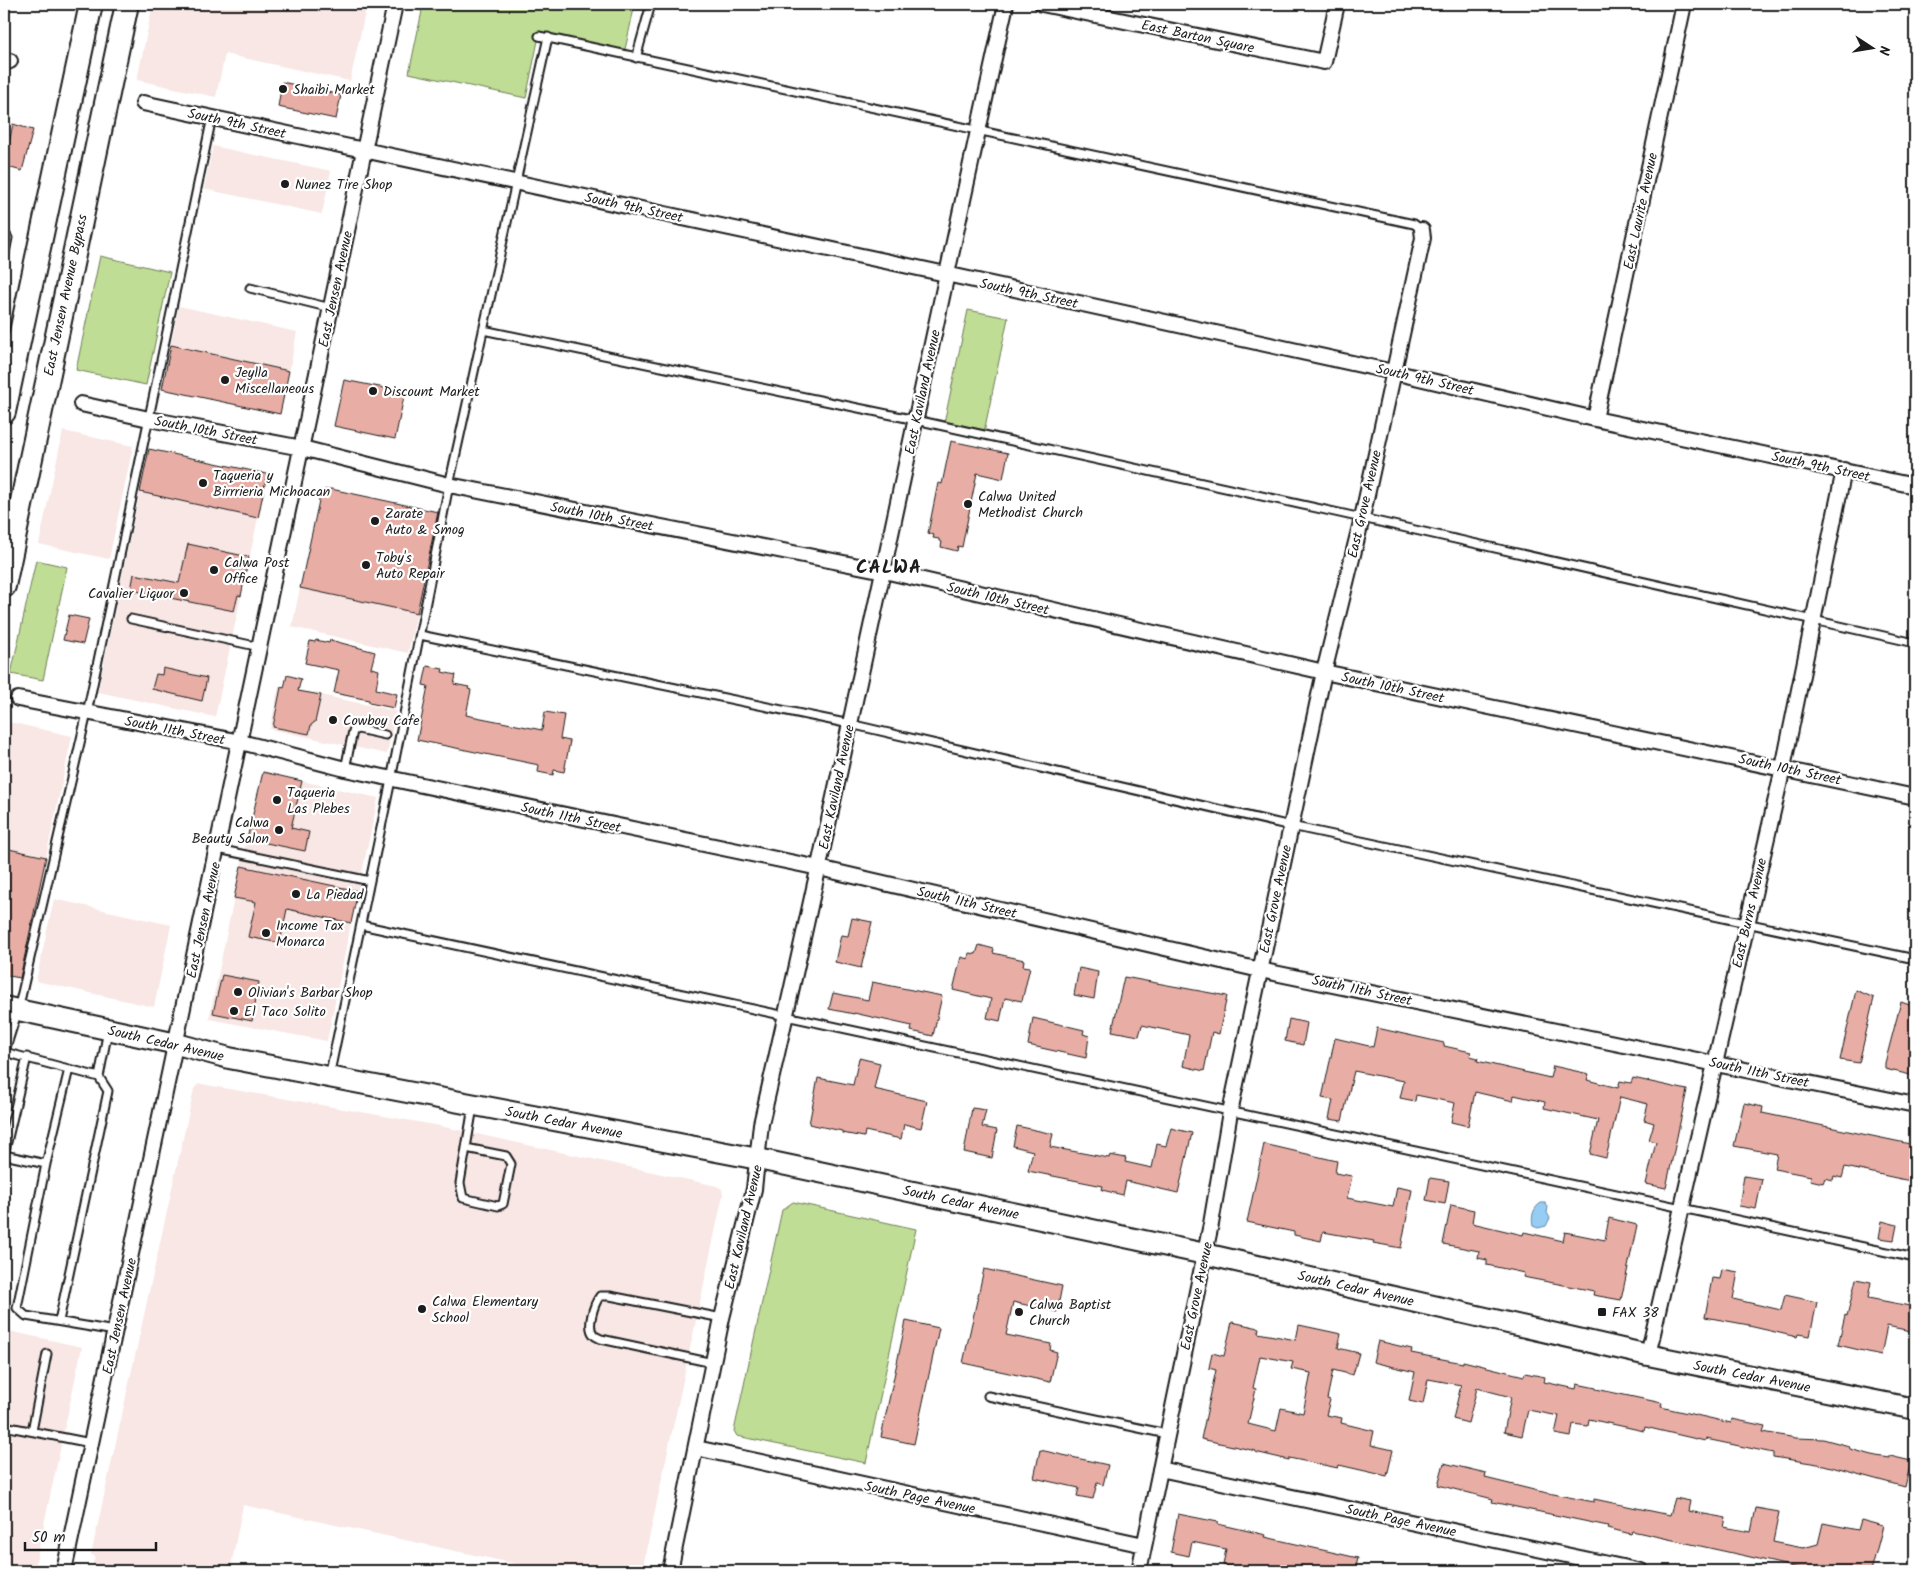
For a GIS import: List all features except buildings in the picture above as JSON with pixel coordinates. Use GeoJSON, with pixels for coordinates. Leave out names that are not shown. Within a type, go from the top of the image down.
{"type":"FeatureCollection","features":[{"type":"Feature","properties":{"kind":"main road"},"geometry":{"type":"LineString","coordinates":[[4,412],[91,4]]}},
{"type":"Feature","properties":{"kind":"main road","name":"East Jensen Avenue Bypass"},"geometry":{"type":"LineString","coordinates":[[4,586],[127,4]]}},
{"type":"Feature","properties":{"kind":"main road","name":"South Cedar Avenue"},"geometry":{"type":"LineString","coordinates":[[11,1009],[177,1044],[229,1058],[758,1159],[1205,1254],[1648,1355],[1915,1409]]}},
{"type":"Feature","properties":{"kind":"street","name":"East Jensen Avenue"},"geometry":{"type":"LineString","coordinates":[[64,1571],[366,150],[395,4]]}},
{"type":"Feature","properties":{"kind":"street","name":"East Kaviland Avenue"},"geometry":{"type":"LineString","coordinates":[[670,1571],[722,1318],[754,1189],[761,1124],[884,572],[946,274],[1006,4]]}},
{"type":"Feature","properties":{"kind":"street","name":"East Barton Square"},"geometry":{"type":"LineString","coordinates":[[1042,4],[1324,62],[1337,4]]}},
{"type":"Feature","properties":{"kind":"street","name":"East Laurite Avenue"},"geometry":{"type":"LineString","coordinates":[[1595,419],[1684,4]]}},
{"type":"Feature","properties":{"kind":"street","name":"South 9th Street"},"geometry":{"type":"LineString","coordinates":[[143,103],[946,274],[1393,372],[1595,419],[1915,486]]}},
{"type":"Feature","properties":{"kind":"street","name":"East Grove Avenue"},"geometry":{"type":"LineString","coordinates":[[1139,1571],[1205,1254],[1230,1112],[1324,672],[1362,518],[1423,238],[1422,230]]}},
{"type":"Feature","properties":{"kind":"street","name":"South 10th Street"},"geometry":{"type":"LineString","coordinates":[[81,404],[302,448],[449,485],[884,572],[1324,672],[1915,797]]}},
{"type":"Feature","properties":{"kind":"street","name":"East Burns Avenue"},"geometry":{"type":"LineString","coordinates":[[1648,1355],[1783,768],[1844,470]]}},
{"type":"Feature","properties":{"kind":"street","name":"South 11th Street"},"geometry":{"type":"LineString","coordinates":[[18,699],[240,742],[392,780],[819,868],[1260,970],[1715,1062],[1915,1105]]}},
{"type":"Feature","properties":{"kind":"street","name":"South Page Avenue"},"geometry":{"type":"LineString","coordinates":[[696,1448],[1144,1546]]}},
{"type":"Feature","properties":{"kind":"street","name":"South Page Avenue"},"geometry":{"type":"LineString","coordinates":[[1160,1469],[1641,1571]]}},
{"type":"Feature","properties":{"kind":"lane"},"geometry":{"type":"LineString","coordinates":[[636,58],[651,4]]}},
{"type":"Feature","properties":{"kind":"lane"},"geometry":{"type":"LineString","coordinates":[[539,36],[1414,224],[1422,230]]}},
{"type":"Feature","properties":{"kind":"lane"},"geometry":{"type":"LineString","coordinates":[[329,1077],[392,780],[449,485],[548,37]]}},
{"type":"Feature","properties":{"kind":"lane"},"geometry":{"type":"LineString","coordinates":[[59,1321],[108,1091],[99,1078],[4,1051],[11,1009],[86,712],[212,117]]}},
{"type":"Feature","properties":{"kind":"lane"},"geometry":{"type":"LineString","coordinates":[[4,232],[8,238],[4,258]]}},
{"type":"Feature","properties":{"kind":"lane"},"geometry":{"type":"LineString","coordinates":[[250,288],[331,308]]}},
{"type":"Feature","properties":{"kind":"lane"},"geometry":{"type":"LineString","coordinates":[[483,330],[916,420],[1362,518],[1915,643]]}},
{"type":"Feature","properties":{"kind":"lane"},"geometry":{"type":"LineString","coordinates":[[132,619],[260,647]]}},
{"type":"Feature","properties":{"kind":"lane"},"geometry":{"type":"LineString","coordinates":[[420,635],[850,724],[1291,826],[1915,959]]}},
{"type":"Feature","properties":{"kind":"lane"},"geometry":{"type":"LineString","coordinates":[[345,769],[353,731],[358,729],[385,735]]}},
{"type":"Feature","properties":{"kind":"lane"},"geometry":{"type":"LineString","coordinates":[[218,849],[370,880]]}},
{"type":"Feature","properties":{"kind":"lane"},"geometry":{"type":"LineString","coordinates":[[361,925],[1915,1258]]}},
{"type":"Feature","properties":{"kind":"lane"},"geometry":{"type":"LineString","coordinates":[[99,1078],[108,1030]]}},
{"type":"Feature","properties":{"kind":"lane"},"geometry":{"type":"LineString","coordinates":[[27,1057],[4,1155],[46,1164]]}},
{"type":"Feature","properties":{"kind":"lane"},"geometry":{"type":"LineString","coordinates":[[69,1069],[46,1164],[18,1308],[26,1316],[115,1331]]}},
{"type":"Feature","properties":{"kind":"lane"},"geometry":{"type":"LineString","coordinates":[[466,1148],[506,1156],[511,1164],[503,1204],[498,1206],[463,1198],[460,1183],[466,1148],[474,1105]]}},
{"type":"Feature","properties":{"kind":"lane"},"geometry":{"type":"LineString","coordinates":[[713,1363],[601,1339],[594,1335],[590,1328],[594,1303],[600,1296],[610,1296],[722,1318]]}},
{"type":"Feature","properties":{"kind":"lane"},"geometry":{"type":"LineString","coordinates":[[32,1431],[47,1354]]}},
{"type":"Feature","properties":{"kind":"lane"},"geometry":{"type":"LineString","coordinates":[[988,1396],[1167,1434]]}},
{"type":"Feature","properties":{"kind":"lane"},"geometry":{"type":"LineString","coordinates":[[4,1426],[92,1443]]}},
{"type":"Feature","properties":{"kind":"shaded area"},"geometry":{"type":"Polygon","coordinates":[[[153,4],[367,4],[350,81],[225,54],[216,97],[137,80],[153,4]]]}},
{"type":"Feature","properties":{"kind":"shaded area"},"geometry":{"type":"Polygon","coordinates":[[[213,146],[331,171],[322,214],[204,189],[213,146]]]}},
{"type":"Feature","properties":{"kind":"shaded area"},"geometry":{"type":"Polygon","coordinates":[[[179,306],[297,332],[289,371],[171,345],[179,306]]]}},
{"type":"Feature","properties":{"kind":"shaded area"},"geometry":{"type":"Polygon","coordinates":[[[63,431],[133,446],[109,559],[39,544],[63,431]]]}},
{"type":"Feature","properties":{"kind":"shaded area"},"geometry":{"type":"Polygon","coordinates":[[[140,492],[258,518],[215,717],[98,692],[140,492]]]}},
{"type":"Feature","properties":{"kind":"shaded area"},"geometry":{"type":"Polygon","coordinates":[[[300,588],[417,613],[408,653],[292,627],[300,588]]]}},
{"type":"Feature","properties":{"kind":"shaded area","name":"Cowboy Cafe"},"geometry":{"type":"Polygon","coordinates":[[[279,686],[396,711],[387,754],[270,729],[279,686]]]}},
{"type":"Feature","properties":{"kind":"shaded area"},"geometry":{"type":"Polygon","coordinates":[[[4,721],[72,736],[46,857],[4,848],[4,721]]]}},
{"type":"Feature","properties":{"kind":"shaded area"},"geometry":{"type":"Polygon","coordinates":[[[302,781],[378,798],[358,891],[241,866],[247,839],[305,851],[309,832],[291,828],[302,781]]]}},
{"type":"Feature","properties":{"kind":"shaded area"},"geometry":{"type":"Polygon","coordinates":[[[234,898],[351,923],[327,1041],[209,1019],[234,898]]]}},
{"type":"Feature","properties":{"kind":"shaded area"},"geometry":{"type":"Polygon","coordinates":[[[54,899],[171,925],[154,1007],[36,981],[54,899]]]}},
{"type":"Feature","properties":{"kind":"shaded area","name":"Calwa Elementary School"},"geometry":{"type":"Polygon","coordinates":[[[201,1084],[435,1125],[717,1186],[722,1189],[723,1195],[642,1571],[548,1571],[243,1505],[230,1571],[91,1571],[95,1556],[91,1555],[194,1089],[197,1085],[201,1084]]]}},
{"type":"Feature","properties":{"kind":"shaded area"},"geometry":{"type":"Polygon","coordinates":[[[4,1330],[82,1347],[34,1571],[4,1571],[4,1330]]]}},
{"type":"Feature","properties":{"kind":"green space"},"geometry":{"type":"Polygon","coordinates":[[[415,4],[635,4],[624,54],[539,36],[526,98],[409,73],[422,11],[414,9],[415,4]]]}},
{"type":"Feature","properties":{"kind":"green space"},"geometry":{"type":"Polygon","coordinates":[[[100,256],[170,272],[146,385],[76,370],[100,256]]]}},
{"type":"Feature","properties":{"kind":"green space"},"geometry":{"type":"Polygon","coordinates":[[[968,310],[1008,318],[984,432],[944,423],[968,310]]]}},
{"type":"Feature","properties":{"kind":"green space"},"geometry":{"type":"Polygon","coordinates":[[[36,560],[67,567],[43,680],[11,674],[36,560]]]}},
{"type":"Feature","properties":{"kind":"green space"},"geometry":{"type":"Polygon","coordinates":[[[793,1202],[916,1229],[866,1463],[737,1436],[734,1431],[782,1210],[793,1202]]]}},
{"type":"Feature","properties":{"kind":"water"},"geometry":{"type":"Polygon","coordinates":[[[1541,1203],[1545,1203],[1548,1207],[1547,1213],[1550,1218],[1546,1226],[1538,1228],[1533,1226],[1532,1219],[1534,1210],[1541,1203]]]}},
{"type":"Feature","properties":{"kind":"place","name":"Shaibi Market"},"geometry":{"type":"Point","coordinates":[283,89]}},
{"type":"Feature","properties":{"kind":"place","name":"Nunez Tire Shop"},"geometry":{"type":"Point","coordinates":[285,184]}},
{"type":"Feature","properties":{"kind":"place","name":"Jeylla Miscellaneous"},"geometry":{"type":"Point","coordinates":[225,380]}},
{"type":"Feature","properties":{"kind":"place","name":"Discount Market"},"geometry":{"type":"Point","coordinates":[373,391]}},
{"type":"Feature","properties":{"kind":"place","name":"Taqueria y Birrrieria Michoacan"},"geometry":{"type":"Point","coordinates":[203,483]}},
{"type":"Feature","properties":{"kind":"place","name":"Calwa United Methodist Church"},"geometry":{"type":"Point","coordinates":[968,504]}},
{"type":"Feature","properties":{"kind":"place","name":"Zarate Auto & Smog"},"geometry":{"type":"Point","coordinates":[375,521]}},
{"type":"Feature","properties":{"kind":"place","name":"Toby's Auto Repair"},"geometry":{"type":"Point","coordinates":[366,565]}},
{"type":"Feature","properties":{"kind":"place","name":"Calwa Post Office"},"geometry":{"type":"Point","coordinates":[214,570]}},
{"type":"Feature","properties":{"kind":"place","name":"Cavalier Liquor"},"geometry":{"type":"Point","coordinates":[184,593]}},
{"type":"Feature","properties":{"kind":"place","name":"Cowboy Cafe"},"geometry":{"type":"Point","coordinates":[333,720]}},
{"type":"Feature","properties":{"kind":"place","name":"Taqueria Las Plebes"},"geometry":{"type":"Point","coordinates":[277,800]}},
{"type":"Feature","properties":{"kind":"place","name":"Calwa Beauty Salon"},"geometry":{"type":"Point","coordinates":[279,830]}},
{"type":"Feature","properties":{"kind":"place","name":"La Piedad"},"geometry":{"type":"Point","coordinates":[296,894]}},
{"type":"Feature","properties":{"kind":"place","name":"Income Tax Monarca"},"geometry":{"type":"Point","coordinates":[266,933]}},
{"type":"Feature","properties":{"kind":"place","name":"Olivian's Barbar Shop"},"geometry":{"type":"Point","coordinates":[238,992]}},
{"type":"Feature","properties":{"kind":"place","name":"El Taco Solito"},"geometry":{"type":"Point","coordinates":[234,1011]}},
{"type":"Feature","properties":{"kind":"place","name":"Calwa Elementary School"},"geometry":{"type":"Point","coordinates":[422,1309]}},
{"type":"Feature","properties":{"kind":"place","name":"Calwa Baptist Church"},"geometry":{"type":"Point","coordinates":[1019,1312]}},
{"type":"Feature","properties":{"kind":"place","name":"FAX 38"},"geometry":{"type":"Point","coordinates":[1602,1312]}},
{"type":"Feature","properties":{"kind":"district","name":"CALWA"},"geometry":{"type":"Point","coordinates":[889,566]}}]}
